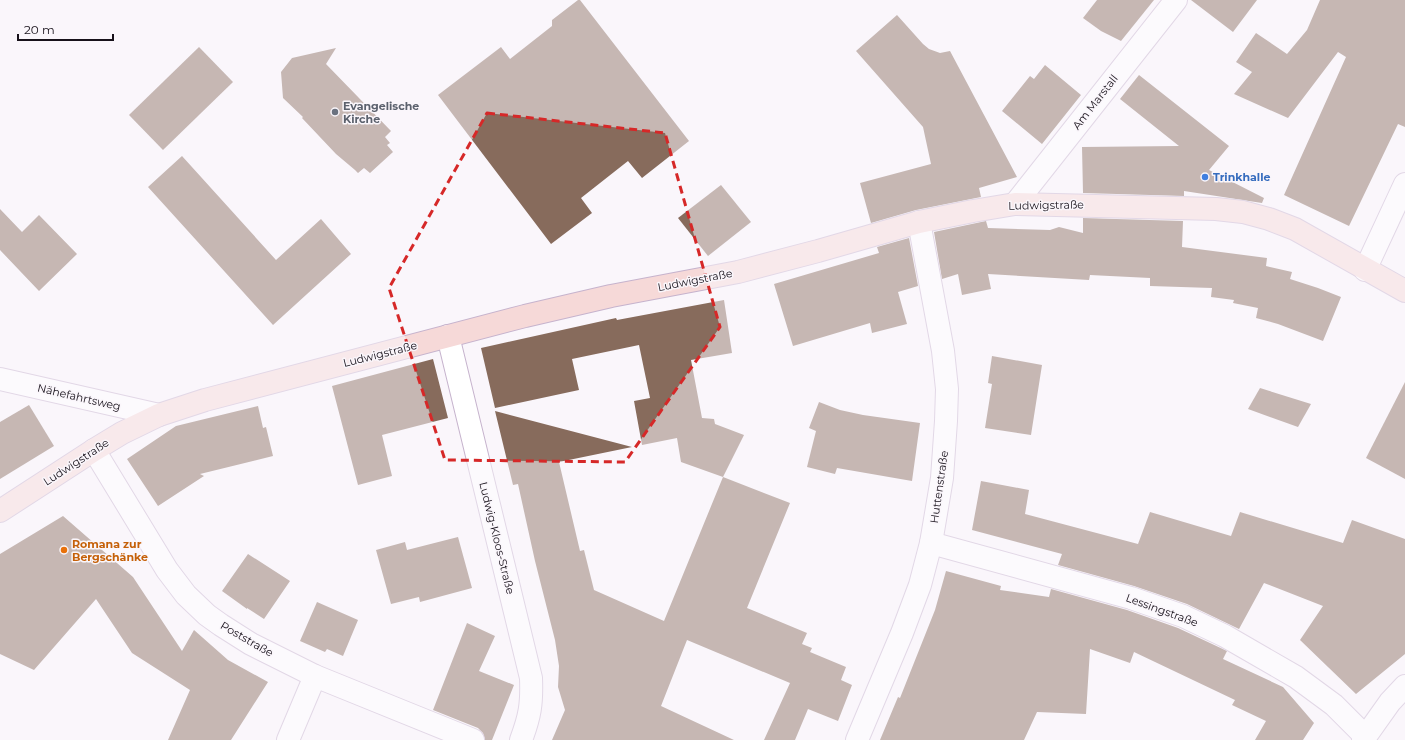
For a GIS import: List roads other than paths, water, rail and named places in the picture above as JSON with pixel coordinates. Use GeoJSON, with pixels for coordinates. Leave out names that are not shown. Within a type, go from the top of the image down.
{"type":"FeatureCollection","features":[{"type":"Feature","properties":{"kind":"main road","name":"Ludwigstraße"},"geometry":{"type":"LineString","coordinates":[[0,511],[122,433],[159,415],[219,396],[525,316],[611,296],[738,272],[919,222],[1015,204],[1216,209],[1243,212],[1269,219],[1295,229],[1365,270],[1405,291]]}},
{"type":"Feature","properties":{"kind":"street","name":"Am Marstall"},"geometry":{"type":"LineString","coordinates":[[1015,204],[1176,0]]}},
{"type":"Feature","properties":{"kind":"street"},"geometry":{"type":"LineString","coordinates":[[1365,270],[1405,184]]}},
{"type":"Feature","properties":{"kind":"street","name":"Huttenstraße"},"geometry":{"type":"LineString","coordinates":[[857,740],[902,633],[920,585],[931,543],[942,478],[947,389],[943,352],[919,222]]}},
{"type":"Feature","properties":{"kind":"street","name":"Ludwig-Kloos-Straße"},"geometry":{"type":"LineString","coordinates":[[448,336],[531,678],[532,698],[529,718],[521,740]]}},
{"type":"Feature","properties":{"kind":"street","name":"Nähefahrtsweg"},"geometry":{"type":"LineString","coordinates":[[0,380],[159,415]]}},
{"type":"Feature","properties":{"kind":"street","name":"Poststraße"},"geometry":{"type":"LineString","coordinates":[[94,450],[154,549],[186,595],[207,615],[234,634],[316,676],[473,740]]}},
{"type":"Feature","properties":{"kind":"street","name":"Lessingstraße"},"geometry":{"type":"LineString","coordinates":[[931,543],[1131,598],[1183,616],[1226,636],[1296,677],[1334,705],[1364,738]]}},
{"type":"Feature","properties":{"kind":"street"},"geometry":{"type":"LineString","coordinates":[[288,740],[316,676]]}},
{"type":"Feature","properties":{"kind":"street"},"geometry":{"type":"LineString","coordinates":[[1364,738],[1390,702],[1405,686]]}},
{"type":"Feature","properties":{"kind":"place","name":"Evangelische Kirche"},"geometry":{"type":"Point","coordinates":[335,112]}},
{"type":"Feature","properties":{"kind":"place","name":"Trinkhalle"},"geometry":{"type":"Point","coordinates":[1205,177]}},
{"type":"Feature","properties":{"kind":"place","name":"Romana zur Bergschänke"},"geometry":{"type":"Point","coordinates":[64,550]}}]}
